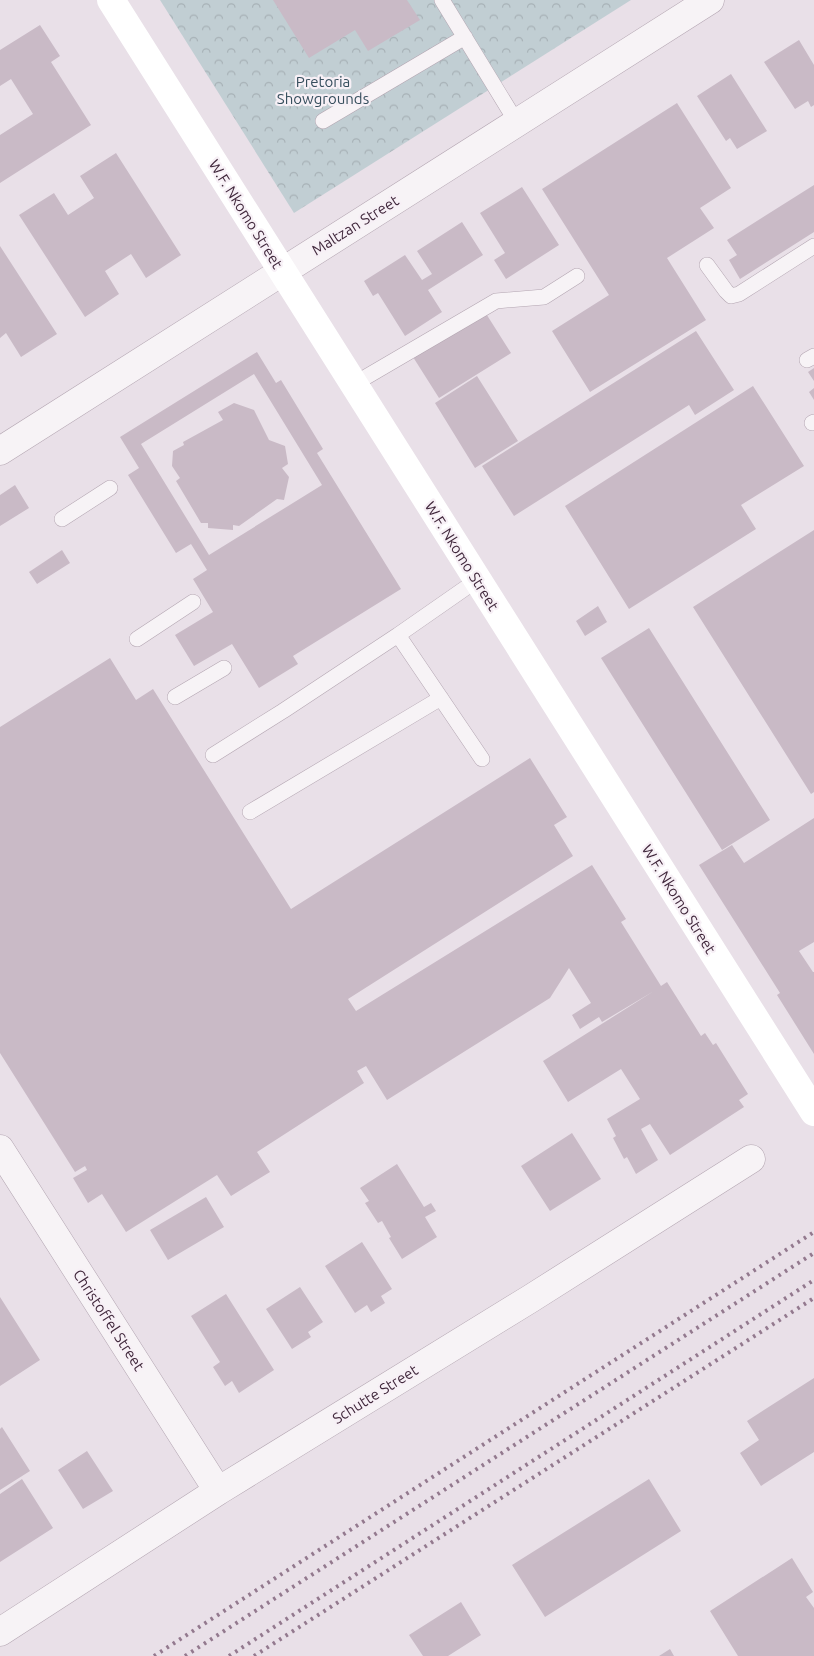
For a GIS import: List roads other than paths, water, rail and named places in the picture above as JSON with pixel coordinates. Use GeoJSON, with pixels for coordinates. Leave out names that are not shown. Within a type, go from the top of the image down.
{"type":"FeatureCollection","features":[{"type":"Feature","properties":{"kind":"main road","name":"W.F. Nkomo Street"},"geometry":{"type":"LineString","coordinates":[[111,0],[814,1112]]}},
{"type":"Feature","properties":{"kind":"street","name":"Maltzan Street"},"geometry":{"type":"LineString","coordinates":[[0,451],[710,0]]}},
{"type":"Feature","properties":{"kind":"street","name":"Christoffel Street"},"geometry":{"type":"LineString","coordinates":[[0,1149],[218,1491]]}},
{"type":"Feature","properties":{"kind":"street","name":"Schutte Street"},"geometry":{"type":"LineString","coordinates":[[0,1632],[218,1491],[530,1299],[751,1159]]}},
{"type":"Feature","properties":{"kind":"lane"},"geometry":{"type":"LineString","coordinates":[[442,0],[517,123]]}},
{"type":"Feature","properties":{"kind":"lane"},"geometry":{"type":"LineString","coordinates":[[323,121],[465,37]]}},
{"type":"Feature","properties":{"kind":"lane"},"geometry":{"type":"LineString","coordinates":[[707,265],[731,296],[739,294],[814,246]]}},
{"type":"Feature","properties":{"kind":"lane"},"geometry":{"type":"LineString","coordinates":[[354,384],[496,300],[544,298],[577,276]]}},
{"type":"Feature","properties":{"kind":"lane"},"geometry":{"type":"LineString","coordinates":[[62,519],[110,488]]}},
{"type":"Feature","properties":{"kind":"lane"},"geometry":{"type":"LineString","coordinates":[[213,755],[283,712],[477,580]]}},
{"type":"Feature","properties":{"kind":"lane"},"geometry":{"type":"LineString","coordinates":[[137,638],[193,602]]}},
{"type":"Feature","properties":{"kind":"lane"},"geometry":{"type":"LineString","coordinates":[[398,635],[482,760]]}},
{"type":"Feature","properties":{"kind":"lane"},"geometry":{"type":"LineString","coordinates":[[175,697],[224,668]]}},
{"type":"Feature","properties":{"kind":"lane"},"geometry":{"type":"LineString","coordinates":[[250,812],[441,698]]}},
{"type":"Feature","properties":{"kind":"railway"},"geometry":{"type":"LineString","coordinates":[[154,1656],[814,1232]]}},
{"type":"Feature","properties":{"kind":"railway"},"geometry":{"type":"LineString","coordinates":[[185,1656],[814,1253]]}},
{"type":"Feature","properties":{"kind":"railway"},"geometry":{"type":"LineString","coordinates":[[229,1656],[814,1280]]}},
{"type":"Feature","properties":{"kind":"railway"},"geometry":{"type":"LineString","coordinates":[[254,1656],[814,1298]]}},
{"type":"Feature","properties":{"kind":"park label","name":"Pretoria Showgrounds"},"geometry":{"type":"Point","coordinates":[323,90]}}]}
